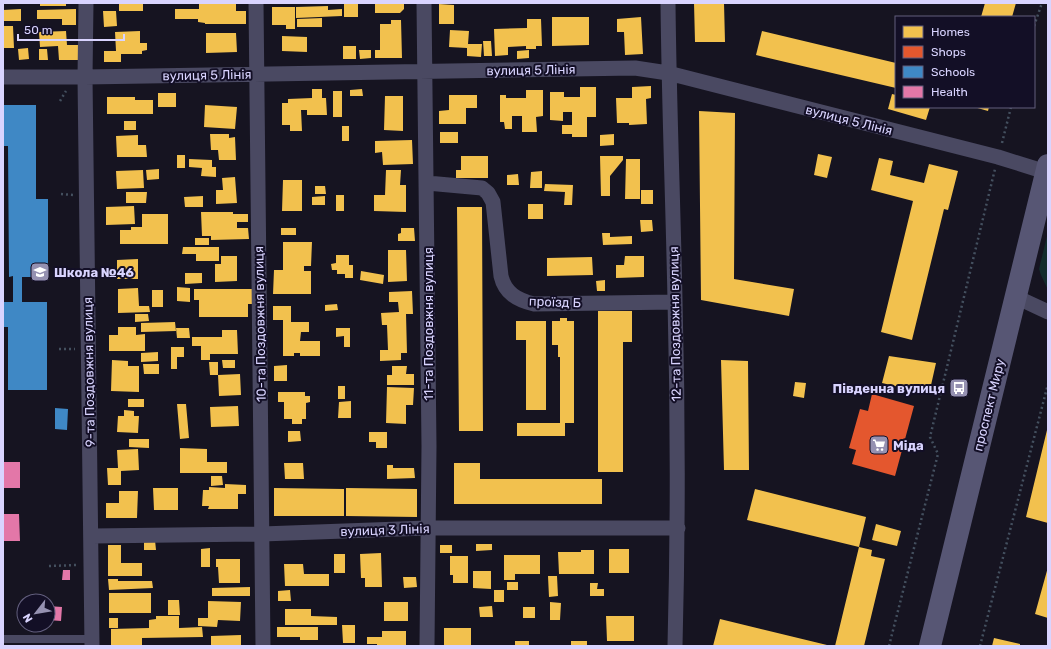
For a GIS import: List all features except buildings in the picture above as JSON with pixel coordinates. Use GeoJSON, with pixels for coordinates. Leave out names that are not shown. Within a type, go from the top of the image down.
{"type":"FeatureCollection","features":[{"type":"Feature","properties":{"kind":"main road","name":"проспект Миру"},"geometry":{"type":"LineString","coordinates":[[930,646],[1047,168]]}},
{"type":"Feature","properties":{"kind":"street","name":"9-та Поздовжня вулиця"},"geometry":{"type":"LineString","coordinates":[[86,3],[85,77],[92,536],[92,642]]}},
{"type":"Feature","properties":{"kind":"street","name":"10-та Поздовжня вулиця"},"geometry":{"type":"LineString","coordinates":[[256,3],[263,646]]}},
{"type":"Feature","properties":{"kind":"street","name":"11-та Поздовжня вулиця"},"geometry":{"type":"LineString","coordinates":[[424,3],[427,183],[428,438],[426,646]]}},
{"type":"Feature","properties":{"kind":"street","name":"12-та Поздовжня вулиця"},"geometry":{"type":"LineString","coordinates":[[668,3],[668,73],[675,302],[678,528],[675,646]]}},
{"type":"Feature","properties":{"kind":"street","name":"вулиця 5 Лінія"},"geometry":{"type":"LineString","coordinates":[[3,77],[635,68],[668,73],[998,157],[1047,168]]}},
{"type":"Feature","properties":{"kind":"street","name":"проїзд Б"},"geometry":{"type":"LineString","coordinates":[[427,183],[482,188],[488,193],[493,202],[500,276],[503,285],[520,301],[534,304],[675,302]]}},
{"type":"Feature","properties":{"kind":"street"},"geometry":{"type":"LineString","coordinates":[[1016,297],[1048,312]]}},
{"type":"Feature","properties":{"kind":"street","name":"вулиця 3 Лінія"},"geometry":{"type":"LineString","coordinates":[[92,536],[262,534],[427,528],[678,528]]}},
{"type":"Feature","properties":{"kind":"lane"},"geometry":{"type":"LineString","coordinates":[[3,639],[92,642]]}},
{"type":"Feature","properties":{"kind":"path"},"geometry":{"type":"LineString","coordinates":[[1035,23],[1042,3]]}},
{"type":"Feature","properties":{"kind":"path"},"geometry":{"type":"LineString","coordinates":[[60,101],[69,87]]}},
{"type":"Feature","properties":{"kind":"path"},"geometry":{"type":"LineString","coordinates":[[889,646],[938,454],[930,437],[1011,108]]}},
{"type":"Feature","properties":{"kind":"path"},"geometry":{"type":"LineString","coordinates":[[61,194],[76,195]]}},
{"type":"Feature","properties":{"kind":"path"},"geometry":{"type":"LineString","coordinates":[[59,349],[81,349]]}},
{"type":"Feature","properties":{"kind":"path"},"geometry":{"type":"LineString","coordinates":[[980,646],[1048,384]]}},
{"type":"Feature","properties":{"kind":"path"},"geometry":{"type":"LineString","coordinates":[[49,566],[77,565]]}},
{"type":"Feature","properties":{"kind":"green space"},"geometry":{"type":"Polygon","coordinates":[[[1048,232],[1048,290],[1039,269],[1048,232]]]}},
{"type":"Feature","properties":{"kind":"place","name":"Школа №46"},"geometry":{"type":"Point","coordinates":[40,272]}},
{"type":"Feature","properties":{"kind":"place","name":"Південна вулиця"},"geometry":{"type":"Point","coordinates":[959,388]}},
{"type":"Feature","properties":{"kind":"place","name":"Міда"},"geometry":{"type":"Point","coordinates":[879,445]}}]}
